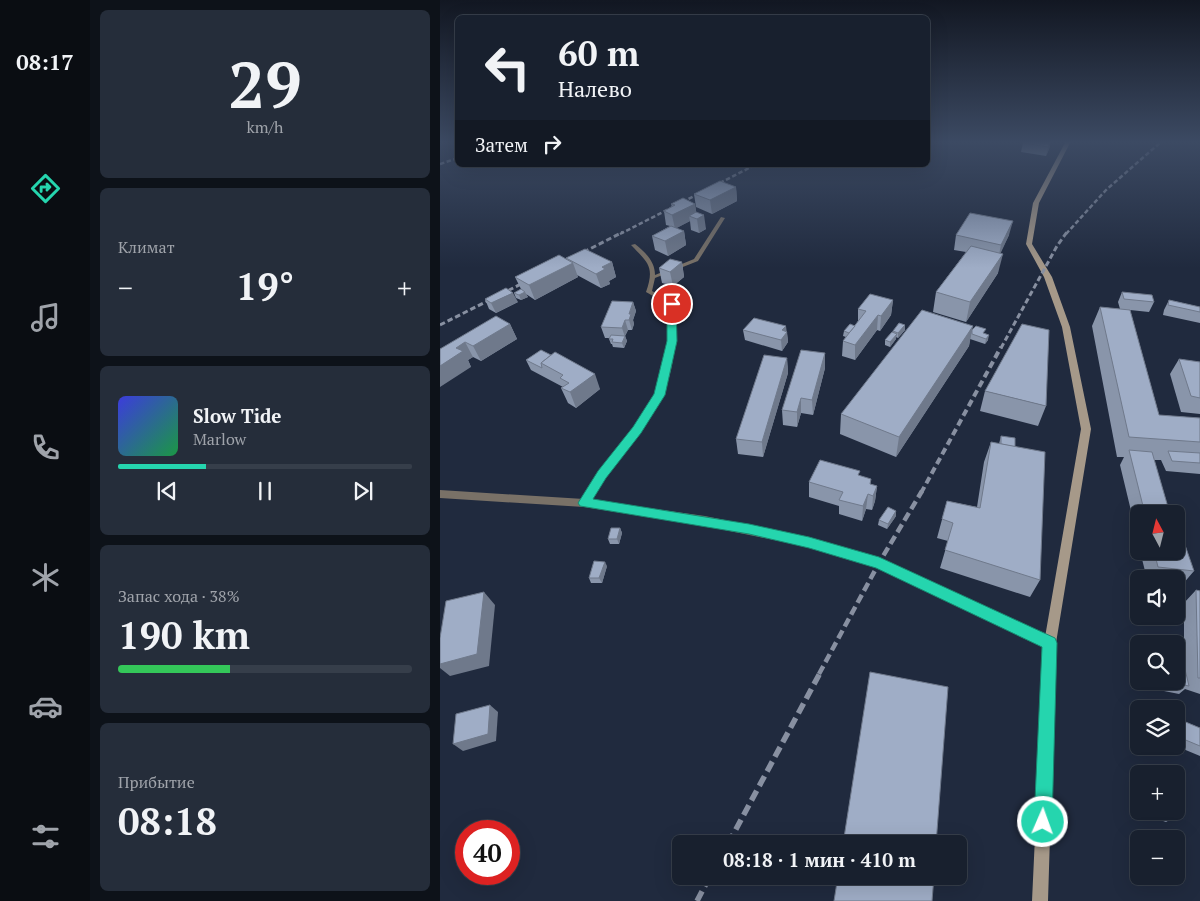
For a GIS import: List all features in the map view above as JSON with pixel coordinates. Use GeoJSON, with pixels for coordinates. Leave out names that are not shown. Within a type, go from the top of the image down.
{"type":"FeatureCollection","features":[{"type":"Feature","properties":{"kind":"street"},"geometry":{"type":"LineString","coordinates":[[1040,901],[1050,643],[1086,429],[1066,326],[1048,277],[1029,244],[1036,203],[1047,183]]}},
{"type":"Feature","properties":{"kind":"street"},"geometry":{"type":"LineString","coordinates":[[440,494],[584,503],[749,529],[809,542],[879,563],[1050,643]]}},
{"type":"Feature","properties":{"kind":"lane"},"geometry":{"type":"LineString","coordinates":[[654,277],[696,260],[723,218]]}},
{"type":"Feature","properties":{"kind":"lane"},"geometry":{"type":"LineString","coordinates":[[584,503],[602,474],[637,430],[660,395],[669,356],[673,322],[672,304],[649,292],[654,277],[649,258],[633,245]]}},
{"type":"Feature","properties":{"kind":"building"},"geometry":{"type":"Polygon","coordinates":[[[716,183],[725,183],[736,187],[710,200],[694,194],[716,183]]]}},
{"type":"Feature","properties":{"kind":"building"},"geometry":{"type":"Polygon","coordinates":[[[683,198],[695,204],[672,215],[664,211],[675,205],[671,204],[683,198]]]}},
{"type":"Feature","properties":{"kind":"building"},"geometry":{"type":"Polygon","coordinates":[[[696,212],[704,215],[697,219],[689,216],[696,212]]]}},
{"type":"Feature","properties":{"kind":"building"},"geometry":{"type":"Polygon","coordinates":[[[970,213],[1013,221],[1001,245],[956,235],[970,213]]]}},
{"type":"Feature","properties":{"kind":"building"},"geometry":{"type":"Polygon","coordinates":[[[671,226],[684,231],[665,241],[652,236],[671,226]]]}},
{"type":"Feature","properties":{"kind":"building"},"geometry":{"type":"Polygon","coordinates":[[[971,246],[1003,254],[970,302],[936,292],[971,246]]]}},
{"type":"Feature","properties":{"kind":"building"},"geometry":{"type":"Polygon","coordinates":[[[585,249],[612,262],[602,267],[605,269],[596,274],[566,258],[585,249]]]}},
{"type":"Feature","properties":{"kind":"building"},"geometry":{"type":"Polygon","coordinates":[[[559,255],[573,263],[529,285],[515,277],[559,255]]]}},
{"type":"Feature","properties":{"kind":"building"},"geometry":{"type":"Polygon","coordinates":[[[670,259],[682,262],[670,272],[659,268],[670,259]]]}},
{"type":"Feature","properties":{"kind":"building"},"geometry":{"type":"Polygon","coordinates":[[[506,288],[513,293],[491,303],[485,299],[506,288]]]}},
{"type":"Feature","properties":{"kind":"building"},"geometry":{"type":"Polygon","coordinates":[[[521,289],[525,292],[519,295],[514,293],[521,289]]]}},
{"type":"Feature","properties":{"kind":"building"},"geometry":{"type":"Polygon","coordinates":[[[1122,292],[1152,295],[1154,302],[1124,299],[1122,292]]]}},
{"type":"Feature","properties":{"kind":"building"},"geometry":{"type":"Polygon","coordinates":[[[870,294],[893,300],[881,316],[878,315],[855,345],[843,341],[866,311],[858,309],[870,294]]]}},
{"type":"Feature","properties":{"kind":"building"},"geometry":{"type":"Polygon","coordinates":[[[1169,300],[1200,307],[1200,312],[1168,305],[1169,300]]]}},
{"type":"Feature","properties":{"kind":"building"},"geometry":{"type":"Polygon","coordinates":[[[612,301],[633,302],[629,320],[625,320],[622,328],[601,327],[612,301]]]}},
{"type":"Feature","properties":{"kind":"building"},"geometry":{"type":"Polygon","coordinates":[[[1100,307],[1130,310],[1159,415],[1200,418],[1200,442],[1129,437],[1100,307]]]}},
{"type":"Feature","properties":{"kind":"building"},"geometry":{"type":"Polygon","coordinates":[[[922,310],[973,326],[899,437],[841,414],[922,310]]]}},
{"type":"Feature","properties":{"kind":"building"},"geometry":{"type":"Polygon","coordinates":[[[496,316],[510,324],[473,346],[465,342],[456,348],[463,351],[440,366],[440,349],[496,316]]]}},
{"type":"Feature","properties":{"kind":"building"},"geometry":{"type":"Polygon","coordinates":[[[754,318],[786,326],[782,330],[787,332],[781,340],[743,330],[754,318]]]}},
{"type":"Feature","properties":{"kind":"building"},"geometry":{"type":"Polygon","coordinates":[[[899,323],[905,325],[898,333],[893,331],[899,323]]]}},
{"type":"Feature","properties":{"kind":"building"},"geometry":{"type":"Polygon","coordinates":[[[850,324],[855,326],[849,333],[844,331],[850,324]]]}},
{"type":"Feature","properties":{"kind":"building"},"geometry":{"type":"Polygon","coordinates":[[[1022,324],[1049,330],[1046,406],[985,391],[1022,324]]]}},
{"type":"Feature","properties":{"kind":"building"},"geometry":{"type":"Polygon","coordinates":[[[976,326],[986,329],[983,333],[989,335],[986,339],[972,334],[972,330],[976,326]]]}},
{"type":"Feature","properties":{"kind":"building"},"geometry":{"type":"Polygon","coordinates":[[[892,332],[897,334],[890,342],[885,340],[892,332]]]}},
{"type":"Feature","properties":{"kind":"building"},"geometry":{"type":"Polygon","coordinates":[[[611,335],[625,336],[622,343],[612,342],[613,339],[609,339],[611,335]]]}},
{"type":"Feature","properties":{"kind":"building"},"geometry":{"type":"Polygon","coordinates":[[[541,350],[551,355],[541,363],[542,368],[526,360],[541,350]]]}},
{"type":"Feature","properties":{"kind":"building"},"geometry":{"type":"Polygon","coordinates":[[[801,350],[825,353],[812,400],[801,398],[797,412],[782,410],[801,350]]]}},
{"type":"Feature","properties":{"kind":"building"},"geometry":{"type":"Polygon","coordinates":[[[555,352],[595,374],[570,392],[561,388],[569,383],[560,378],[563,375],[541,363],[555,352]]]}},
{"type":"Feature","properties":{"kind":"building"},"geometry":{"type":"Polygon","coordinates":[[[764,355],[787,358],[762,442],[736,439],[764,355]]]}},
{"type":"Feature","properties":{"kind":"building"},"geometry":{"type":"Polygon","coordinates":[[[1179,359],[1200,362],[1200,398],[1191,396],[1179,359]]]}},
{"type":"Feature","properties":{"kind":"building"},"geometry":{"type":"Polygon","coordinates":[[[1001,436],[1015,438],[1015,447],[1001,444],[1001,436]]]}},
{"type":"Feature","properties":{"kind":"building"},"geometry":{"type":"Polygon","coordinates":[[[991,442],[1045,452],[1040,580],[945,550],[953,523],[942,519],[947,501],[980,508],[991,442]]]}},
{"type":"Feature","properties":{"kind":"building"},"geometry":{"type":"Polygon","coordinates":[[[1129,450],[1152,452],[1167,505],[1143,505],[1129,450]]]}},
{"type":"Feature","properties":{"kind":"building"},"geometry":{"type":"Polygon","coordinates":[[[1168,451],[1200,453],[1200,463],[1172,461],[1168,451]]]}},
{"type":"Feature","properties":{"kind":"building"},"geometry":{"type":"Polygon","coordinates":[[[820,460],[860,471],[858,475],[871,479],[870,484],[877,486],[873,496],[868,494],[863,506],[839,500],[843,492],[809,482],[820,460]]]}},
{"type":"Feature","properties":{"kind":"building"},"geometry":{"type":"Polygon","coordinates":[[[888,507],[896,511],[888,524],[879,520],[888,507]]]}},
{"type":"Feature","properties":{"kind":"building"},"geometry":{"type":"Polygon","coordinates":[[[611,528],[620,528],[617,539],[608,539],[611,528]]]}},
{"type":"Feature","properties":{"kind":"building"},"geometry":{"type":"Polygon","coordinates":[[[1185,545],[1194,571],[1185,570],[1158,567],[1156,560],[1185,560],[1185,545]]]}},
{"type":"Feature","properties":{"kind":"building"},"geometry":{"type":"Polygon","coordinates":[[[594,561],[605,562],[599,578],[589,578],[594,561]]]}},
{"type":"Feature","properties":{"kind":"building"},"geometry":{"type":"Polygon","coordinates":[[[1196,590],[1200,591],[1200,678],[1198,678],[1196,590]]]}},
{"type":"Feature","properties":{"kind":"building"},"geometry":{"type":"Polygon","coordinates":[[[484,592],[477,654],[440,664],[440,638],[446,601],[484,592]]]}},
{"type":"Feature","properties":{"kind":"building"},"geometry":{"type":"Polygon","coordinates":[[[1185,669],[1189,686],[1185,685],[1185,669]]]}},
{"type":"Feature","properties":{"kind":"building"},"geometry":{"type":"Polygon","coordinates":[[[870,672],[948,687],[937,835],[844,835],[870,672]]]}},
{"type":"Feature","properties":{"kind":"building"},"geometry":{"type":"Polygon","coordinates":[[[490,705],[488,734],[453,744],[456,714],[490,705]]]}},
{"type":"Feature","properties":{"kind":"building"},"geometry":{"type":"Polygon","coordinates":[[[1185,722],[1200,728],[1200,746],[1185,740],[1185,722]]]}},
{"type":"Feature","properties":{"kind":"building"},"geometry":{"type":"Polygon","coordinates":[[[837,885],[933,885],[932,901],[834,901],[837,885]]]}},
{"type":"Feature","properties":{"kind":"railway"},"geometry":{"type":"LineString","coordinates":[[620,234],[720,183]]}},
{"type":"Feature","properties":{"kind":"railway"},"geometry":{"type":"LineString","coordinates":[[1066,234],[1114,183]]}},
{"type":"Feature","properties":{"kind":"railway"},"geometry":{"type":"LineString","coordinates":[[576,256],[623,232]]}},
{"type":"Feature","properties":{"kind":"railway"},"geometry":{"type":"LineString","coordinates":[[1001,348],[1057,246],[1067,232]]}},
{"type":"Feature","properties":{"kind":"railway"},"geometry":{"type":"LineString","coordinates":[[440,325],[531,279]]}},
{"type":"Feature","properties":{"kind":"railway"},"geometry":{"type":"LineString","coordinates":[[921,493],[1001,347]]}},
{"type":"Feature","properties":{"kind":"railway"},"geometry":{"type":"LineString","coordinates":[[819,674],[879,563],[922,491]]}},
{"type":"Feature","properties":{"kind":"railway"},"geometry":{"type":"LineString","coordinates":[[733,835],[820,673]]}},
{"type":"Feature","properties":{"kind":"railway"},"geometry":{"type":"LineString","coordinates":[[697,901],[705,885]]}},
{"type":"Feature","properties":{"kind":"route"},"geometry":{"type":"LineString","coordinates":[[672,304],[672,341],[660,395],[637,430],[602,474],[584,503],[749,529],[809,542],[879,563],[1050,643],[1043,822]]}}]}
